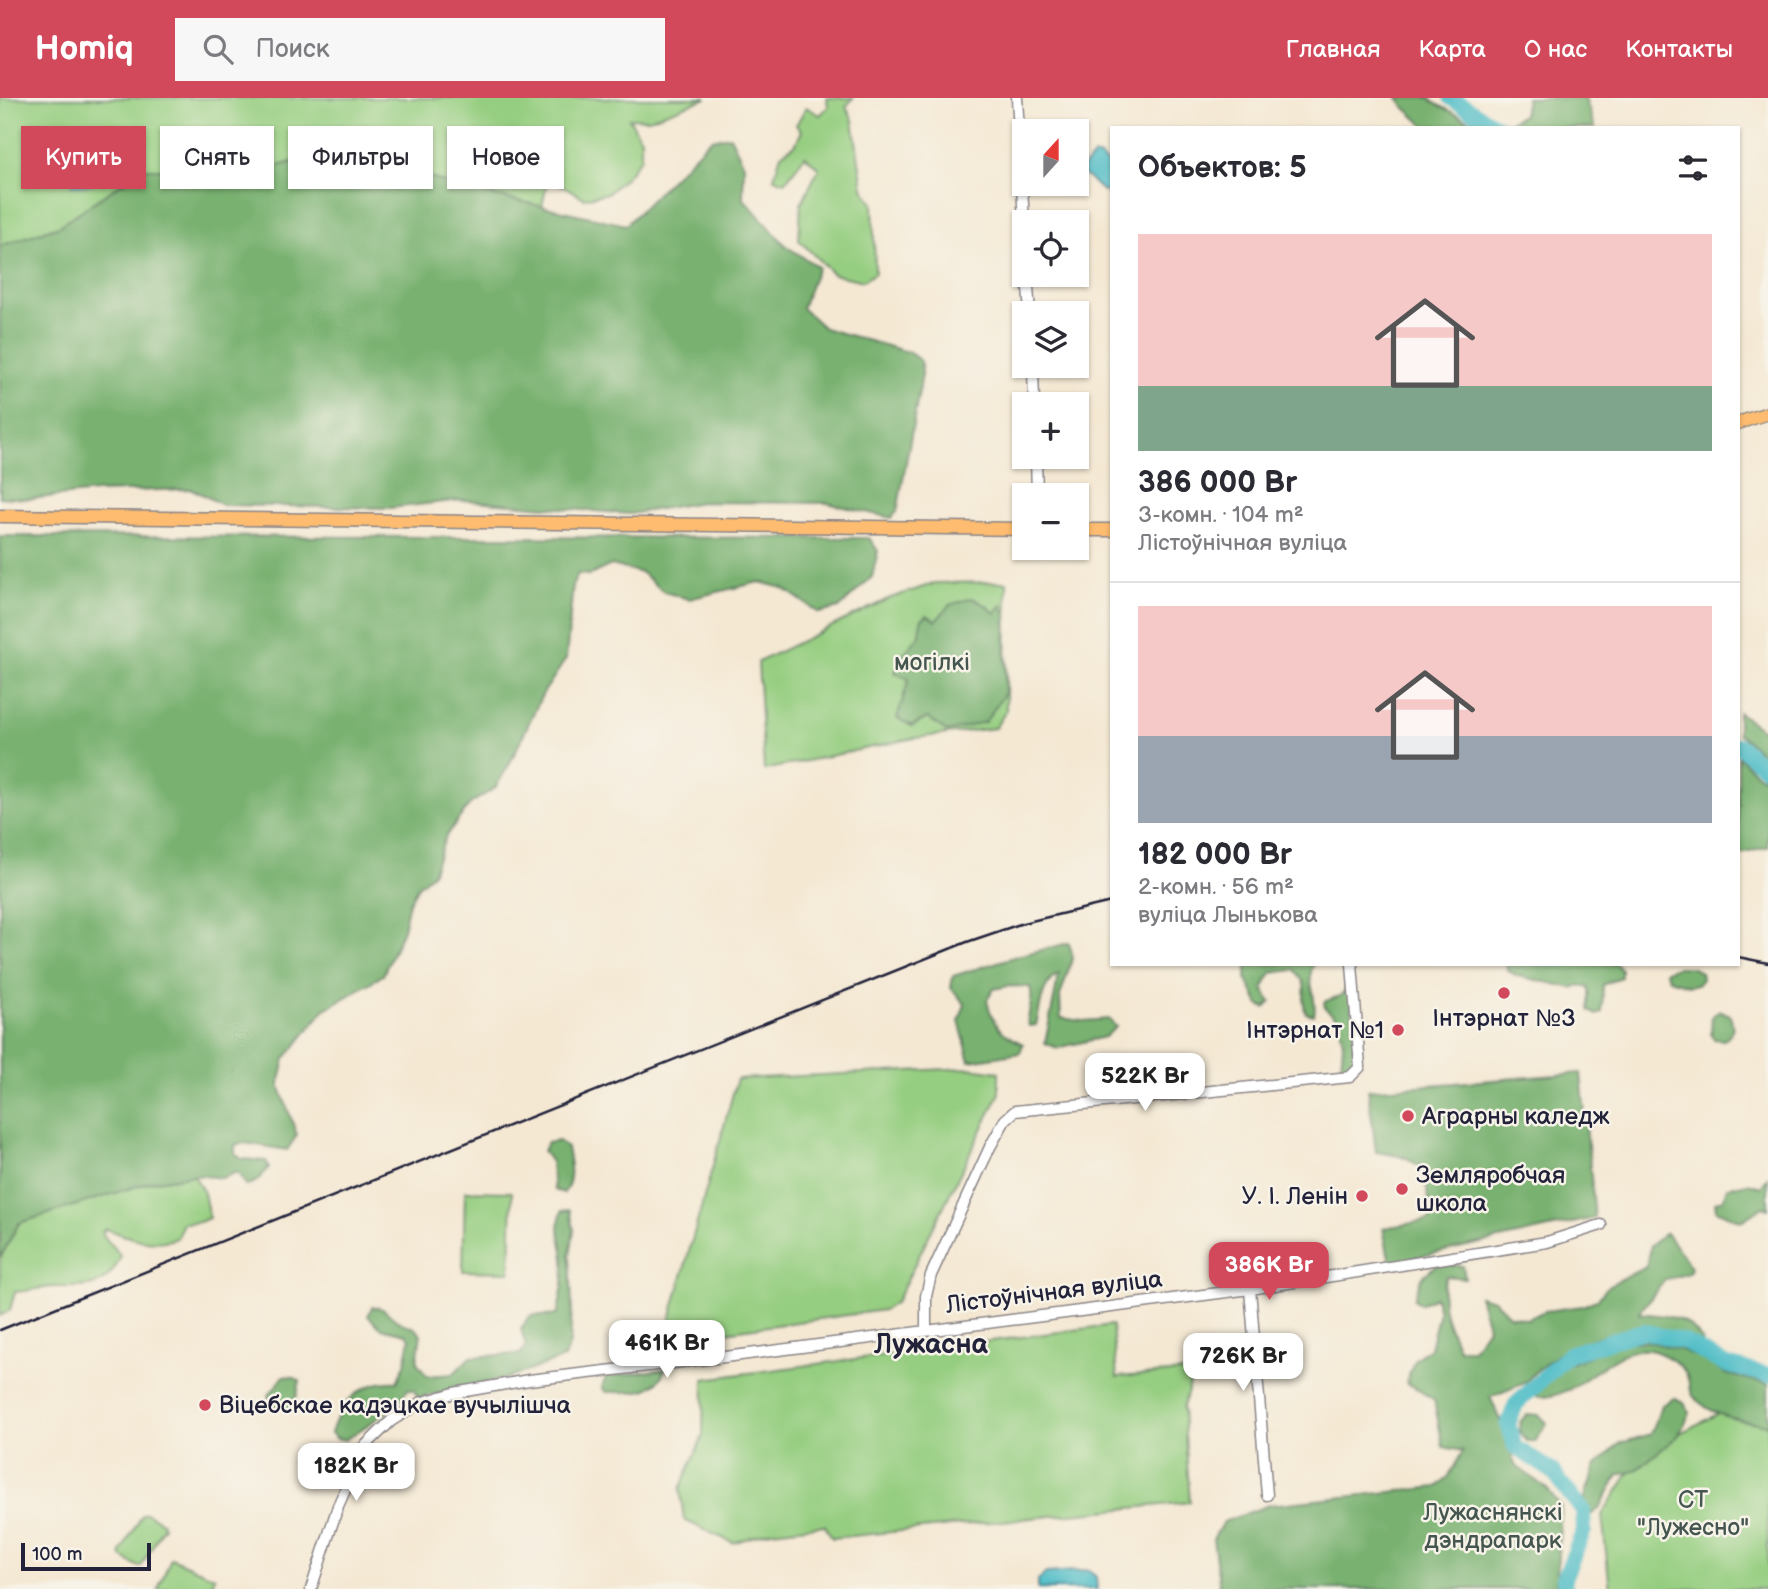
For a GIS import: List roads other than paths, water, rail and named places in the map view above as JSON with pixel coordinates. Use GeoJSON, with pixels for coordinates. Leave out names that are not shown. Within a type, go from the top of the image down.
{"type":"FeatureCollection","features":[{"type":"Feature","properties":{"kind":"main road"},"geometry":{"type":"LineString","coordinates":[[1740,422],[1768,413]]}},
{"type":"Feature","properties":{"kind":"main road"},"geometry":{"type":"LineString","coordinates":[[0,516],[1012,529]]}},
{"type":"Feature","properties":{"kind":"main road"},"geometry":{"type":"LineString","coordinates":[[1089,530],[1110,530]]}},
{"type":"Feature","properties":{"kind":"street"},"geometry":{"type":"LineString","coordinates":[[1017,98],[1023,210]]}},
{"type":"Feature","properties":{"kind":"street"},"geometry":{"type":"LineString","coordinates":[[926,1330],[926,1296],[931,1275],[985,1157],[1005,1119],[1014,1111],[1350,1077],[1360,1067],[1352,966]]}},
{"type":"Feature","properties":{"kind":"street","name":"Лістоўнічная вуліца"},"geometry":{"type":"LineString","coordinates":[[311,1589],[338,1506],[364,1447],[391,1421],[420,1403],[454,1393],[529,1380],[1250,1289],[1541,1243],[1601,1225]]}},
{"type":"Feature","properties":{"kind":"street"},"geometry":{"type":"LineString","coordinates":[[1250,1289],[1267,1495]]}},
{"type":"Feature","properties":{"kind":"water"},"geometry":{"type":"Polygon","coordinates":[[[1094,156],[1099,156],[1110,166],[1110,188],[1108,192],[1104,192],[1089,179],[1089,161],[1094,156]]]}},
{"type":"Feature","properties":{"kind":"water"},"geometry":{"type":"Polygon","coordinates":[[[1089,1570],[1096,1577],[1097,1589],[1038,1589],[1038,1580],[1046,1573],[1089,1570]]]}},
{"type":"Feature","properties":{"kind":"waterway"},"geometry":{"type":"LineString","coordinates":[[1451,98],[1496,126]]}},
{"type":"Feature","properties":{"kind":"waterway"},"geometry":{"type":"LineString","coordinates":[[1740,747],[1768,770]]}},
{"type":"Feature","properties":{"kind":"waterway"},"geometry":{"type":"LineString","coordinates":[[1565,1589],[1564,1578],[1584,1530],[1583,1511],[1552,1471],[1515,1447],[1508,1424],[1516,1404],[1569,1354],[1643,1331],[1685,1342],[1726,1365],[1768,1375]]}},
{"type":"Feature","properties":{"kind":"railway"},"geometry":{"type":"LineString","coordinates":[[0,1330],[967,942],[1023,923],[1110,902]]}},
{"type":"Feature","properties":{"kind":"railway"},"geometry":{"type":"LineString","coordinates":[[1740,957],[1768,963]]}},
{"type":"Feature","properties":{"kind":"place","name":"Інтэрнат №3"},"geometry":{"type":"Point","coordinates":[1504,993]}},
{"type":"Feature","properties":{"kind":"place","name":"Інтэрнат №1"},"geometry":{"type":"Point","coordinates":[1398,1030]}},
{"type":"Feature","properties":{"kind":"place","name":"Аграрны каледж"},"geometry":{"type":"Point","coordinates":[1408,1116]}},
{"type":"Feature","properties":{"kind":"place","name":"Земляробчая школа"},"geometry":{"type":"Point","coordinates":[1402,1189]}},
{"type":"Feature","properties":{"kind":"place","name":"У. І. Ленін"},"geometry":{"type":"Point","coordinates":[1362,1196]}},
{"type":"Feature","properties":{"kind":"place","name":"Віцебскае кадэцкае вучылішча"},"geometry":{"type":"Point","coordinates":[205,1405]}},
{"type":"Feature","properties":{"kind":"district","name":"Лужасна"},"geometry":{"type":"Point","coordinates":[931,1344]}},
{"type":"Feature","properties":{"kind":"park label","name":"могілкі"},"geometry":{"type":"Point","coordinates":[932,662]}},
{"type":"Feature","properties":{"kind":"park label","name":"СТ \"Лужесно\""},"geometry":{"type":"Point","coordinates":[1693,1513]}},
{"type":"Feature","properties":{"kind":"park label","name":"Лужаснянскі дэндрапарк"},"geometry":{"type":"Point","coordinates":[1493,1526]}}]}
